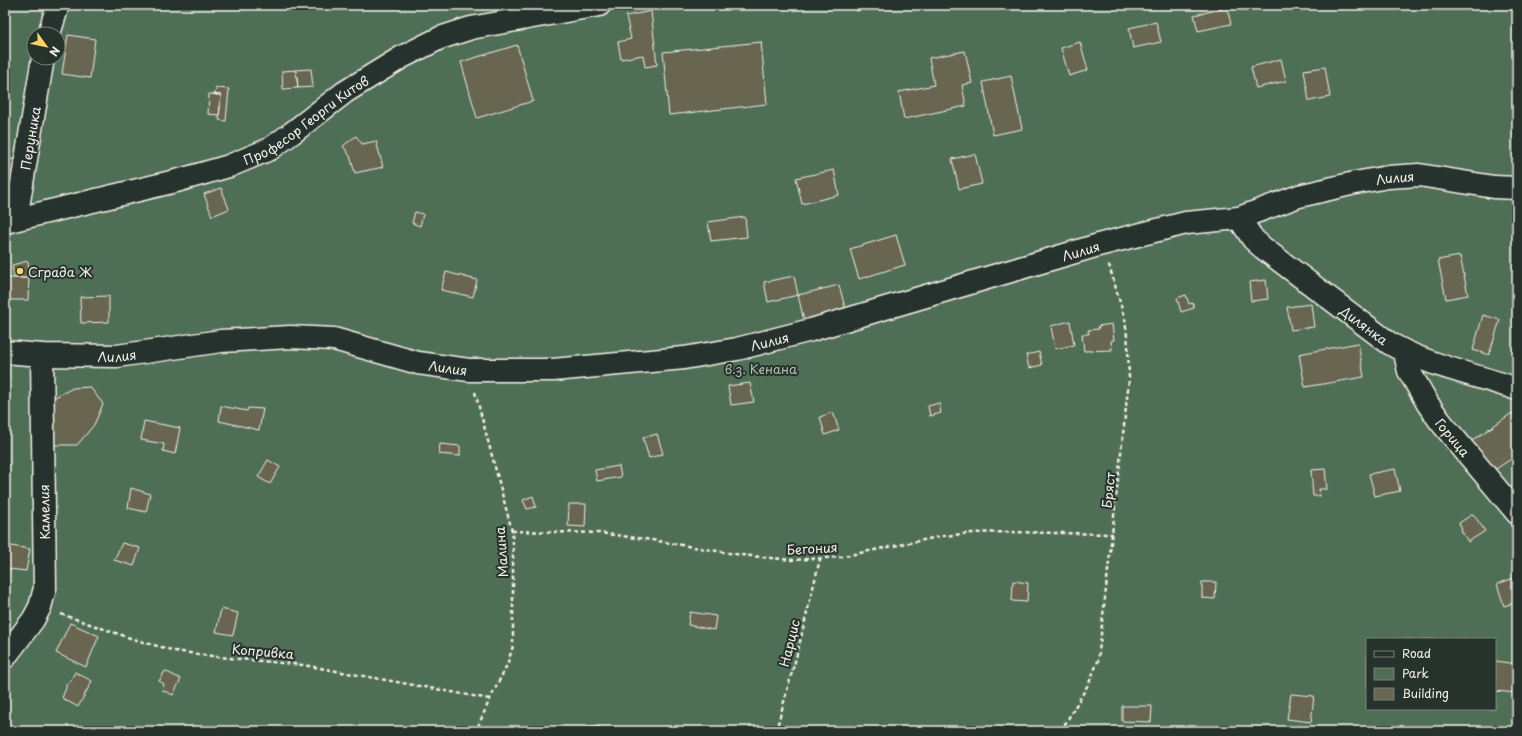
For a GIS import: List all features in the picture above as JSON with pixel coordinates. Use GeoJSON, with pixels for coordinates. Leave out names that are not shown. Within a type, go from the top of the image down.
{"type":"FeatureCollection","features":[{"type":"Feature","properties":{"kind":"street"},"geometry":{"type":"LineString","coordinates":[[51,26],[58,5]]}},
{"type":"Feature","properties":{"kind":"street","name":"Професор Георги Китов"},"geometry":{"type":"LineString","coordinates":[[11,220],[180,180],[229,166],[270,149],[345,92],[402,57],[440,38],[471,28],[599,5]]}},
{"type":"Feature","properties":{"kind":"street","name":"Перуника"},"geometry":{"type":"LineString","coordinates":[[11,220],[41,66]]}},
{"type":"Feature","properties":{"kind":"street","name":"Лилия"},"geometry":{"type":"LineString","coordinates":[[5,352],[42,355],[118,356],[221,341],[290,337],[334,339],[418,363],[469,370],[553,370],[684,358],[737,349],[812,330],[1102,244],[1186,223],[1239,218],[1299,196],[1355,183],[1388,177],[1419,175],[1494,188],[1517,188]]}},
{"type":"Feature","properties":{"kind":"street","name":"Дилянка"},"geometry":{"type":"LineString","coordinates":[[1239,218],[1253,239],[1263,248],[1389,343],[1405,352],[1442,366],[1517,388]]}},
{"type":"Feature","properties":{"kind":"street","name":"Горица"},"geometry":{"type":"LineString","coordinates":[[1405,352],[1410,371],[1428,404],[1440,421],[1517,513]]}},
{"type":"Feature","properties":{"kind":"street","name":"Камелия"},"geometry":{"type":"LineString","coordinates":[[5,657],[33,620],[40,607],[45,588],[42,355]]}},
{"type":"Feature","properties":{"kind":"path","name":"Бряст"},"geometry":{"type":"LineString","coordinates":[[1060,731],[1089,683],[1098,661],[1129,380],[1128,345],[1124,319],[1102,244]]}},
{"type":"Feature","properties":{"kind":"path","name":"Малина"},"geometry":{"type":"LineString","coordinates":[[469,370],[512,531],[513,546],[513,646],[508,665],[490,699],[476,731]]}},
{"type":"Feature","properties":{"kind":"path","name":"Бегония"},"geometry":{"type":"LineString","coordinates":[[512,531],[599,534],[758,558],[792,560],[820,559],[871,552],[943,536],[972,533],[1006,532],[1113,534]]}},
{"type":"Feature","properties":{"kind":"path","name":"Нарцис"},"geometry":{"type":"LineString","coordinates":[[776,731],[797,654],[820,559]]}},
{"type":"Feature","properties":{"kind":"path","name":"Копривка"},"geometry":{"type":"LineString","coordinates":[[40,607],[133,639],[175,651],[303,665],[490,699]]}},
{"type":"Feature","properties":{"kind":"green space","name":"в.з. Кенана"},"geometry":{"type":"Polygon","coordinates":[[[5,5],[1517,5],[1517,731],[5,731],[5,5]]]}},
{"type":"Feature","properties":{"kind":"building"},"geometry":{"type":"Polygon","coordinates":[[[855,5],[874,5],[857,11],[855,5]]]}},
{"type":"Feature","properties":{"kind":"building"},"geometry":{"type":"Polygon","coordinates":[[[1227,8],[1231,24],[1198,31],[1194,15],[1227,8]]]}},
{"type":"Feature","properties":{"kind":"building"},"geometry":{"type":"Polygon","coordinates":[[[651,11],[657,65],[645,67],[643,55],[621,59],[618,42],[631,39],[626,16],[651,11]]]}},
{"type":"Feature","properties":{"kind":"building"},"geometry":{"type":"Polygon","coordinates":[[[1156,22],[1161,42],[1133,48],[1129,28],[1156,22]]]}},
{"type":"Feature","properties":{"kind":"building"},"geometry":{"type":"Polygon","coordinates":[[[68,35],[95,39],[90,78],[62,74],[63,66],[66,66],[68,35]]]}},
{"type":"Feature","properties":{"kind":"building"},"geometry":{"type":"Polygon","coordinates":[[[761,42],[767,104],[669,115],[663,52],[761,42]]]}},
{"type":"Feature","properties":{"kind":"building"},"geometry":{"type":"Polygon","coordinates":[[[1080,42],[1088,70],[1069,76],[1061,48],[1080,42]]]}},
{"type":"Feature","properties":{"kind":"building"},"geometry":{"type":"Polygon","coordinates":[[[517,45],[533,101],[477,118],[461,62],[517,45]]]}},
{"type":"Feature","properties":{"kind":"building"},"geometry":{"type":"Polygon","coordinates":[[[965,51],[972,83],[962,85],[966,106],[904,119],[899,92],[934,85],[929,58],[965,51]]]}},
{"type":"Feature","properties":{"kind":"building"},"geometry":{"type":"Polygon","coordinates":[[[1281,59],[1286,81],[1256,88],[1251,67],[1281,59]]]}},
{"type":"Feature","properties":{"kind":"building"},"geometry":{"type":"Polygon","coordinates":[[[1325,67],[1330,97],[1309,101],[1304,70],[1325,67]]]}},
{"type":"Feature","properties":{"kind":"building"},"geometry":{"type":"Polygon","coordinates":[[[311,69],[313,87],[298,88],[296,70],[311,69]]]}},
{"type":"Feature","properties":{"kind":"building"},"geometry":{"type":"Polygon","coordinates":[[[296,70],[298,88],[283,89],[282,71],[296,70]]]}},
{"type":"Feature","properties":{"kind":"building"},"geometry":{"type":"Polygon","coordinates":[[[1011,76],[1022,129],[993,135],[983,82],[1011,76]]]}},
{"type":"Feature","properties":{"kind":"building"},"geometry":{"type":"Polygon","coordinates":[[[216,88],[229,89],[226,121],[219,120],[221,95],[215,95],[216,88]]]}},
{"type":"Feature","properties":{"kind":"building"},"geometry":{"type":"Polygon","coordinates":[[[209,94],[221,95],[219,115],[208,114],[209,94]]]}},
{"type":"Feature","properties":{"kind":"building"},"geometry":{"type":"Polygon","coordinates":[[[356,136],[362,144],[376,141],[383,167],[355,173],[350,156],[343,146],[356,136]]]}},
{"type":"Feature","properties":{"kind":"building"},"geometry":{"type":"Polygon","coordinates":[[[975,154],[982,184],[959,189],[952,159],[975,154]]]}},
{"type":"Feature","properties":{"kind":"building"},"geometry":{"type":"Polygon","coordinates":[[[5,158],[16,160],[10,191],[5,190],[5,158]]]}},
{"type":"Feature","properties":{"kind":"building"},"geometry":{"type":"Polygon","coordinates":[[[834,170],[839,195],[802,204],[796,178],[834,170]]]}},
{"type":"Feature","properties":{"kind":"building"},"geometry":{"type":"Polygon","coordinates":[[[221,188],[229,209],[212,216],[204,194],[221,188]]]}},
{"type":"Feature","properties":{"kind":"building"},"geometry":{"type":"Polygon","coordinates":[[[415,212],[423,214],[420,226],[412,223],[415,212]]]}},
{"type":"Feature","properties":{"kind":"building"},"geometry":{"type":"Polygon","coordinates":[[[745,217],[747,237],[711,241],[708,222],[745,217]]]}},
{"type":"Feature","properties":{"kind":"building"},"geometry":{"type":"Polygon","coordinates":[[[896,235],[905,265],[859,279],[850,249],[896,235]]]}},
{"type":"Feature","properties":{"kind":"building"},"geometry":{"type":"Polygon","coordinates":[[[1460,256],[1468,295],[1446,299],[1438,260],[1460,256]]]}},
{"type":"Feature","properties":{"kind":"building","name":"Сграда Ж"},"geometry":{"type":"Polygon","coordinates":[[[28,261],[29,278],[14,278],[12,265],[28,261]]]}},
{"type":"Feature","properties":{"kind":"building"},"geometry":{"type":"Polygon","coordinates":[[[446,272],[477,280],[473,297],[441,290],[446,272]]]}},
{"type":"Feature","properties":{"kind":"building"},"geometry":{"type":"Polygon","coordinates":[[[794,276],[798,295],[768,302],[764,282],[794,276]]]}},
{"type":"Feature","properties":{"kind":"building"},"geometry":{"type":"Polygon","coordinates":[[[7,278],[29,278],[28,300],[7,300],[7,278]]]}},
{"type":"Feature","properties":{"kind":"building"},"geometry":{"type":"Polygon","coordinates":[[[1266,280],[1268,299],[1251,301],[1249,282],[1266,280]]]}},
{"type":"Feature","properties":{"kind":"building"},"geometry":{"type":"Polygon","coordinates":[[[839,285],[846,311],[804,321],[798,295],[839,285]]]}},
{"type":"Feature","properties":{"kind":"building"},"geometry":{"type":"Polygon","coordinates":[[[1186,295],[1189,304],[1193,303],[1194,308],[1181,312],[1177,298],[1186,295]]]}},
{"type":"Feature","properties":{"kind":"building"},"geometry":{"type":"Polygon","coordinates":[[[109,296],[109,322],[81,323],[80,297],[109,296]]]}},
{"type":"Feature","properties":{"kind":"building"},"geometry":{"type":"Polygon","coordinates":[[[1311,304],[1314,327],[1291,330],[1287,307],[1311,304]]]}},
{"type":"Feature","properties":{"kind":"building"},"geometry":{"type":"Polygon","coordinates":[[[1483,315],[1500,320],[1489,355],[1473,350],[1483,315]]]}},
{"type":"Feature","properties":{"kind":"building"},"geometry":{"type":"Polygon","coordinates":[[[1070,321],[1074,345],[1055,349],[1051,326],[1070,321]]]}},
{"type":"Feature","properties":{"kind":"building"},"geometry":{"type":"Polygon","coordinates":[[[1112,324],[1114,340],[1111,341],[1112,350],[1084,351],[1082,334],[1089,334],[1088,330],[1099,329],[1098,326],[1112,324]]]}},
{"type":"Feature","properties":{"kind":"building"},"geometry":{"type":"Polygon","coordinates":[[[1358,343],[1364,377],[1305,387],[1299,354],[1358,343]]]}},
{"type":"Feature","properties":{"kind":"building"},"geometry":{"type":"Polygon","coordinates":[[[1039,352],[1042,365],[1029,368],[1026,355],[1039,352]]]}},
{"type":"Feature","properties":{"kind":"building"},"geometry":{"type":"Polygon","coordinates":[[[750,383],[754,402],[731,405],[728,386],[750,383]]]}},
{"type":"Feature","properties":{"kind":"building"},"geometry":{"type":"Polygon","coordinates":[[[90,387],[103,404],[94,425],[77,445],[52,445],[53,398],[73,388],[90,387]]]}},
{"type":"Feature","properties":{"kind":"building"},"geometry":{"type":"Polygon","coordinates":[[[939,403],[941,413],[930,416],[928,406],[939,403]]]}},
{"type":"Feature","properties":{"kind":"building"},"geometry":{"type":"Polygon","coordinates":[[[221,406],[247,411],[248,408],[263,409],[259,430],[219,421],[221,406]]]}},
{"type":"Feature","properties":{"kind":"building"},"geometry":{"type":"Polygon","coordinates":[[[833,412],[839,430],[825,435],[820,417],[833,412]]]}},
{"type":"Feature","properties":{"kind":"building"},"geometry":{"type":"Polygon","coordinates":[[[1512,413],[1517,422],[1517,455],[1496,469],[1470,442],[1512,413]]]}},
{"type":"Feature","properties":{"kind":"building"},"geometry":{"type":"Polygon","coordinates":[[[144,421],[180,428],[175,454],[163,451],[164,444],[141,440],[144,421]]]}},
{"type":"Feature","properties":{"kind":"building"},"geometry":{"type":"Polygon","coordinates":[[[657,434],[663,454],[649,458],[643,438],[657,434]]]}},
{"type":"Feature","properties":{"kind":"building"},"geometry":{"type":"Polygon","coordinates":[[[440,444],[460,446],[460,456],[439,454],[440,444]]]}},
{"type":"Feature","properties":{"kind":"building"},"geometry":{"type":"Polygon","coordinates":[[[268,460],[280,467],[270,484],[258,477],[268,460]]]}},
{"type":"Feature","properties":{"kind":"building"},"geometry":{"type":"Polygon","coordinates":[[[619,466],[621,477],[597,481],[595,470],[619,466]]]}},
{"type":"Feature","properties":{"kind":"building"},"geometry":{"type":"Polygon","coordinates":[[[1325,469],[1327,489],[1319,489],[1320,496],[1313,496],[1311,470],[1325,469]]]}},
{"type":"Feature","properties":{"kind":"building"},"geometry":{"type":"Polygon","coordinates":[[[1395,469],[1400,491],[1375,496],[1369,474],[1395,469]]]}},
{"type":"Feature","properties":{"kind":"building"},"geometry":{"type":"Polygon","coordinates":[[[131,488],[150,494],[146,512],[128,508],[131,488]]]}},
{"type":"Feature","properties":{"kind":"building"},"geometry":{"type":"Polygon","coordinates":[[[533,496],[536,507],[527,509],[523,500],[533,496]]]}},
{"type":"Feature","properties":{"kind":"building"},"geometry":{"type":"Polygon","coordinates":[[[569,504],[586,504],[585,527],[568,526],[569,504]]]}},
{"type":"Feature","properties":{"kind":"building"},"geometry":{"type":"Polygon","coordinates":[[[1473,514],[1485,531],[1468,542],[1459,523],[1473,514]]]}},
{"type":"Feature","properties":{"kind":"building"},"geometry":{"type":"Polygon","coordinates":[[[122,543],[140,548],[134,566],[114,560],[122,543]]]}},
{"type":"Feature","properties":{"kind":"building"},"geometry":{"type":"Polygon","coordinates":[[[5,545],[30,549],[26,571],[9,569],[8,572],[5,571],[5,545]]]}},
{"type":"Feature","properties":{"kind":"building"},"geometry":{"type":"Polygon","coordinates":[[[1517,577],[1517,602],[1504,606],[1497,584],[1517,577]]]}},
{"type":"Feature","properties":{"kind":"building"},"geometry":{"type":"Polygon","coordinates":[[[1013,581],[1028,583],[1027,602],[1012,601],[1013,581]]]}},
{"type":"Feature","properties":{"kind":"building"},"geometry":{"type":"Polygon","coordinates":[[[1202,582],[1216,582],[1215,599],[1202,598],[1202,582]]]}},
{"type":"Feature","properties":{"kind":"building"},"geometry":{"type":"Polygon","coordinates":[[[221,609],[238,613],[233,635],[216,632],[221,609]]]}},
{"type":"Feature","properties":{"kind":"building"},"geometry":{"type":"Polygon","coordinates":[[[690,612],[716,616],[714,630],[688,625],[690,612]]]}},
{"type":"Feature","properties":{"kind":"building"},"geometry":{"type":"Polygon","coordinates":[[[70,623],[99,636],[86,667],[56,653],[70,623]]]}},
{"type":"Feature","properties":{"kind":"building"},"geometry":{"type":"Polygon","coordinates":[[[1496,661],[1517,664],[1517,693],[1496,691],[1496,661]]]}},
{"type":"Feature","properties":{"kind":"building"},"geometry":{"type":"Polygon","coordinates":[[[165,671],[181,679],[173,695],[162,690],[164,684],[159,681],[165,671]]]}},
{"type":"Feature","properties":{"kind":"building"},"geometry":{"type":"Polygon","coordinates":[[[75,672],[92,681],[78,707],[62,698],[66,684],[70,682],[75,672]]]}},
{"type":"Feature","properties":{"kind":"building"},"geometry":{"type":"Polygon","coordinates":[[[1291,694],[1314,696],[1311,722],[1287,719],[1291,694]]]}},
{"type":"Feature","properties":{"kind":"building"},"geometry":{"type":"Polygon","coordinates":[[[1122,706],[1152,706],[1151,722],[1122,721],[1122,706]]]}},
{"type":"Feature","properties":{"kind":"building"},"geometry":{"type":"Polygon","coordinates":[[[589,726],[600,727],[599,731],[588,731],[589,726]]]}},
{"type":"Feature","properties":{"kind":"place","name":"Сграда Ж"},"geometry":{"type":"Point","coordinates":[20,271]}}]}
